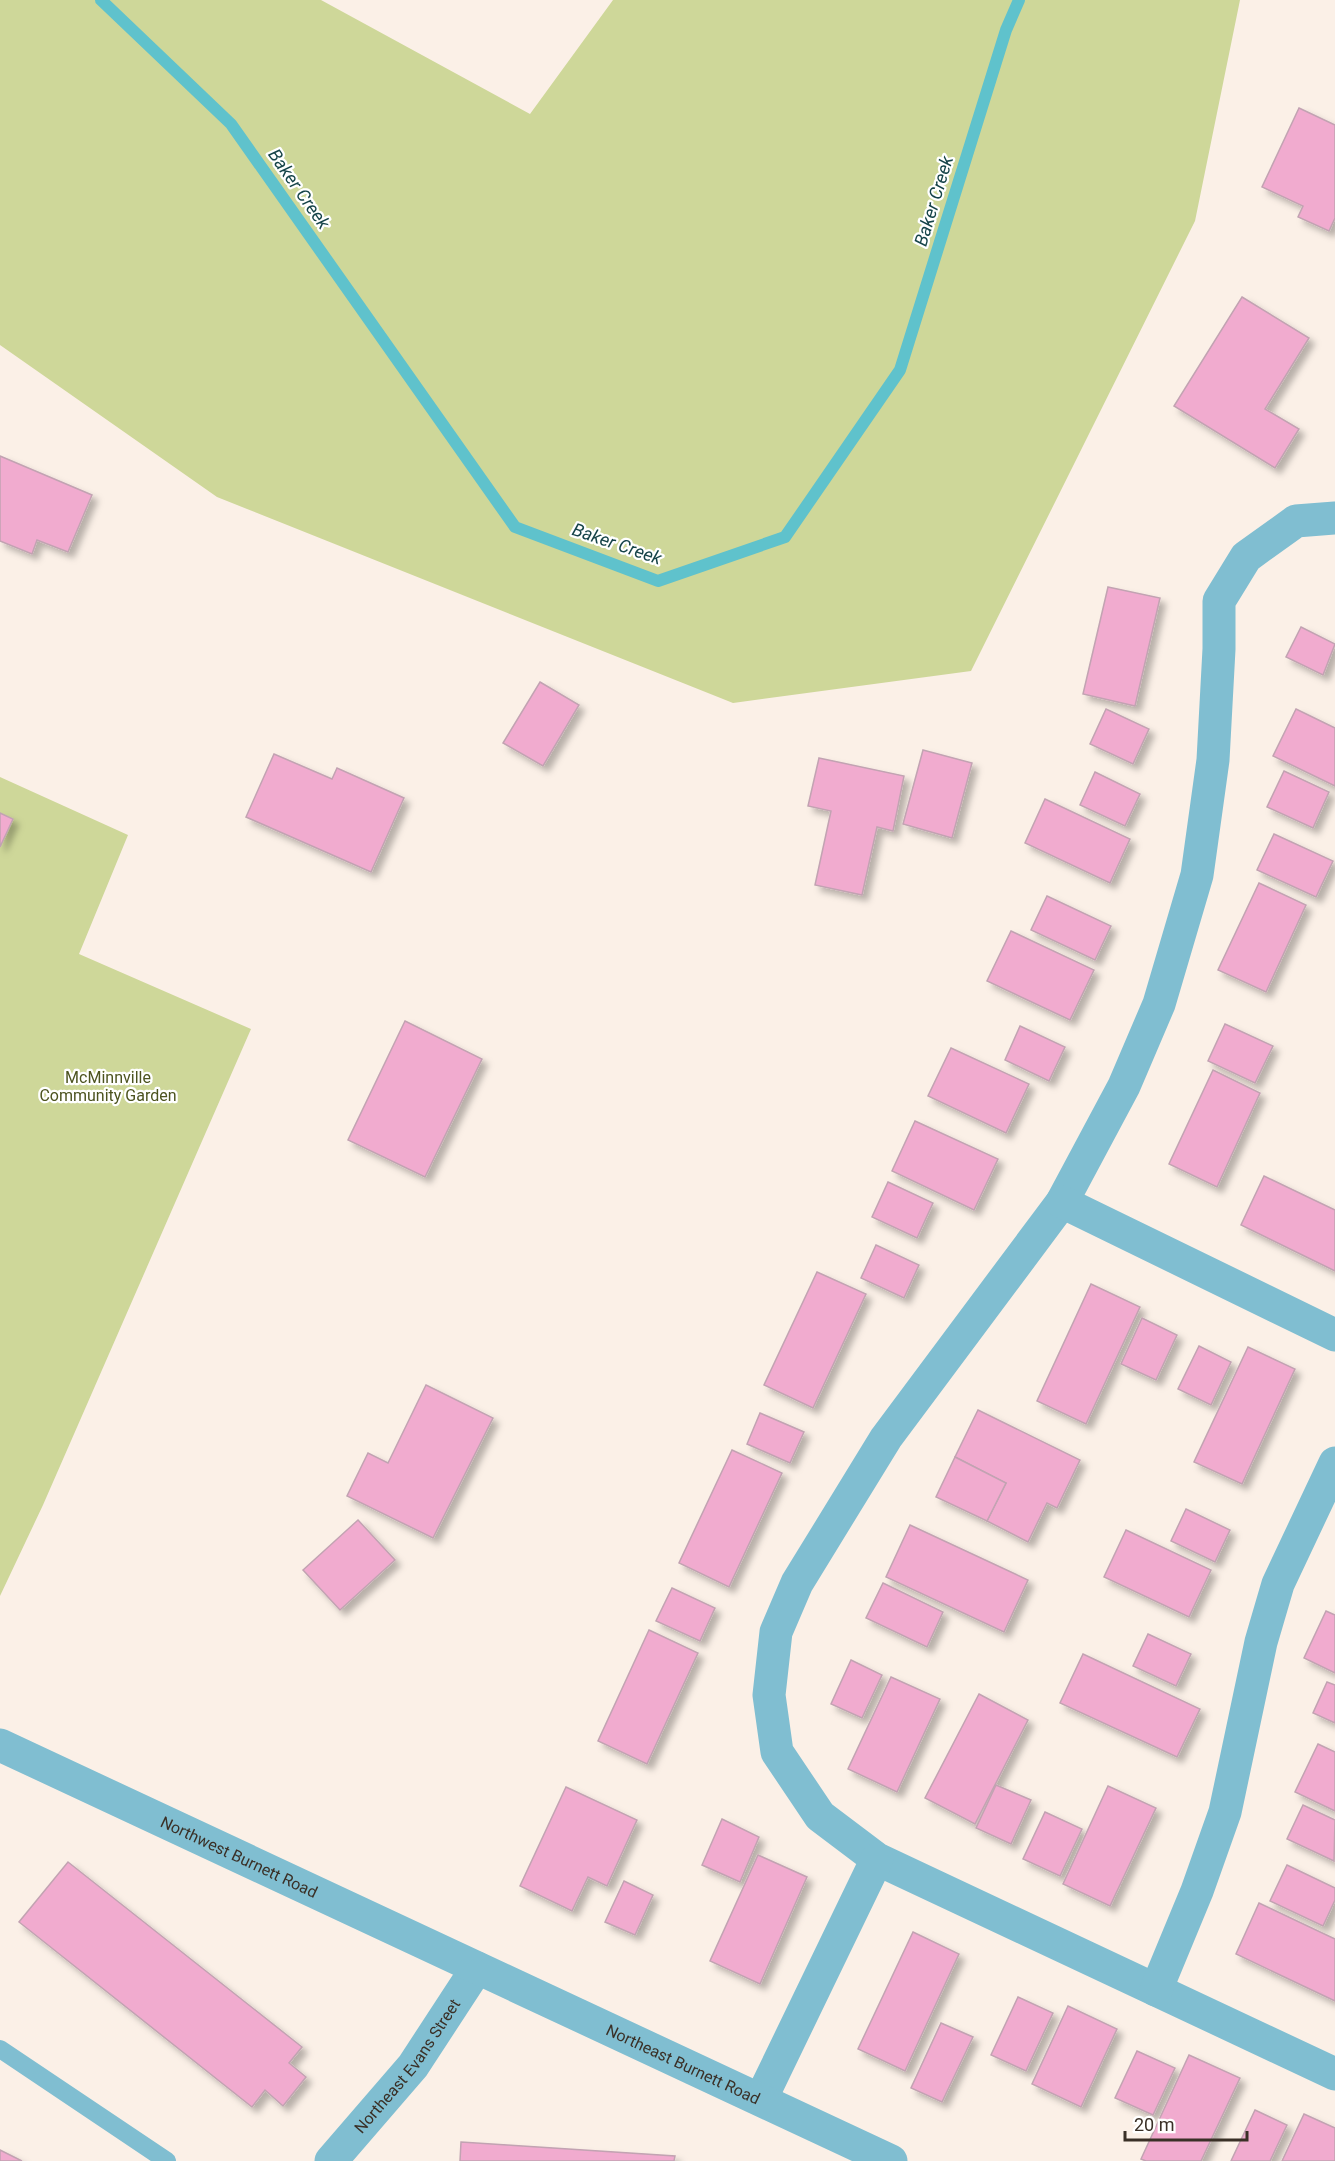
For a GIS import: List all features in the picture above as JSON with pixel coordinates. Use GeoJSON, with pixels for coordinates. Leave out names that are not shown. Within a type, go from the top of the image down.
{"type":"FeatureCollection","features":[{"type":"Feature","properties":{"kind":"street"},"geometry":{"type":"LineString","coordinates":[[1335,518],[1296,521],[1246,557],[1219,601],[1219,650],[1213,760],[1197,875],[1159,1004],[1124,1086],[1062,1202],[886,1438],[797,1582],[776,1632],[769,1695],[777,1752],[820,1816],[877,1859],[1335,2074]]}},
{"type":"Feature","properties":{"kind":"street"},"geometry":{"type":"LineString","coordinates":[[1062,1202],[1335,1335]]}},
{"type":"Feature","properties":{"kind":"street"},"geometry":{"type":"LineString","coordinates":[[1156,1990],[1197,1891],[1225,1812],[1261,1642],[1278,1584],[1335,1463]]}},
{"type":"Feature","properties":{"kind":"street","name":"Northwest Burnett Road"},"geometry":{"type":"LineString","coordinates":[[0,1745],[477,1968]]}},
{"type":"Feature","properties":{"kind":"street"},"geometry":{"type":"LineString","coordinates":[[761,2099],[877,1859]]}},
{"type":"Feature","properties":{"kind":"street","name":"Northeast Burnett Road"},"geometry":{"type":"LineString","coordinates":[[477,1968],[761,2099],[876,2158]]}},
{"type":"Feature","properties":{"kind":"street","name":"Northeast Evans Street"},"geometry":{"type":"LineString","coordinates":[[331,2161],[413,2066],[477,1968]]}},
{"type":"Feature","properties":{"kind":"lane"},"geometry":{"type":"LineString","coordinates":[[0,2049],[167,2161]]}},
{"type":"Feature","properties":{"kind":"green space"},"geometry":{"type":"Polygon","coordinates":[[[0,0],[321,0],[530,114],[613,0],[1240,0],[1195,221],[971,671],[733,703],[217,497],[0,345],[0,0]]]}},
{"type":"Feature","properties":{"kind":"green space","name":"McMinnville Community Garden"},"geometry":{"type":"Polygon","coordinates":[[[0,777],[128,835],[79,954],[251,1029],[43,1505],[0,1596],[0,777]]]}},
{"type":"Feature","properties":{"kind":"building"},"geometry":{"type":"Polygon","coordinates":[[[1299,108],[1335,125],[1335,218],[1329,231],[1298,217],[1303,206],[1262,187],[1299,108]]]}},
{"type":"Feature","properties":{"kind":"building"},"geometry":{"type":"Polygon","coordinates":[[[1242,297],[1309,338],[1265,409],[1299,429],[1275,468],[1174,406],[1242,297]]]}},
{"type":"Feature","properties":{"kind":"building"},"geometry":{"type":"Polygon","coordinates":[[[0,456],[92,495],[68,552],[37,540],[32,554],[0,541],[0,456]]]}},
{"type":"Feature","properties":{"kind":"building"},"geometry":{"type":"Polygon","coordinates":[[[1108,587],[1160,598],[1135,706],[1083,694],[1108,587]]]}},
{"type":"Feature","properties":{"kind":"building"},"geometry":{"type":"Polygon","coordinates":[[[1301,627],[1335,644],[1323,675],[1286,657],[1301,627]]]}},
{"type":"Feature","properties":{"kind":"building"},"geometry":{"type":"Polygon","coordinates":[[[540,682],[579,705],[543,766],[503,743],[540,682]]]}},
{"type":"Feature","properties":{"kind":"building"},"geometry":{"type":"Polygon","coordinates":[[[1106,709],[1149,729],[1133,764],[1090,744],[1106,709]]]}},
{"type":"Feature","properties":{"kind":"building"},"geometry":{"type":"Polygon","coordinates":[[[1296,709],[1335,728],[1335,786],[1273,756],[1296,709]]]}},
{"type":"Feature","properties":{"kind":"building"},"geometry":{"type":"Polygon","coordinates":[[[923,750],[972,763],[952,838],[903,824],[923,750]]]}},
{"type":"Feature","properties":{"kind":"building"},"geometry":{"type":"Polygon","coordinates":[[[274,754],[332,779],[337,768],[404,798],[371,872],[246,817],[274,754]]]}},
{"type":"Feature","properties":{"kind":"building"},"geometry":{"type":"Polygon","coordinates":[[[819,758],[904,776],[893,831],[877,827],[862,895],[815,885],[831,811],[808,806],[819,758]]]}},
{"type":"Feature","properties":{"kind":"building"},"geometry":{"type":"Polygon","coordinates":[[[1284,771],[1329,792],[1313,828],[1267,807],[1284,771]]]}},
{"type":"Feature","properties":{"kind":"building"},"geometry":{"type":"Polygon","coordinates":[[[1095,772],[1140,794],[1125,826],[1080,805],[1095,772]]]}},
{"type":"Feature","properties":{"kind":"building"},"geometry":{"type":"Polygon","coordinates":[[[1045,799],[1130,839],[1110,883],[1025,843],[1045,799]]]}},
{"type":"Feature","properties":{"kind":"building"},"geometry":{"type":"Polygon","coordinates":[[[0,813],[13,819],[0,847],[0,813]]]}},
{"type":"Feature","properties":{"kind":"building"},"geometry":{"type":"Polygon","coordinates":[[[1274,834],[1333,861],[1316,897],[1257,870],[1274,834]]]}},
{"type":"Feature","properties":{"kind":"building"},"geometry":{"type":"Polygon","coordinates":[[[1259,883],[1306,905],[1266,992],[1218,970],[1259,883]]]}},
{"type":"Feature","properties":{"kind":"building"},"geometry":{"type":"Polygon","coordinates":[[[1047,896],[1111,926],[1095,960],[1031,930],[1047,896]]]}},
{"type":"Feature","properties":{"kind":"building"},"geometry":{"type":"Polygon","coordinates":[[[1011,931],[1094,970],[1070,1020],[987,981],[1011,931]]]}},
{"type":"Feature","properties":{"kind":"building"},"geometry":{"type":"Polygon","coordinates":[[[405,1021],[482,1059],[425,1177],[348,1140],[405,1021]]]}},
{"type":"Feature","properties":{"kind":"building"},"geometry":{"type":"Polygon","coordinates":[[[1225,1024],[1273,1046],[1255,1083],[1208,1061],[1225,1024]]]}},
{"type":"Feature","properties":{"kind":"building"},"geometry":{"type":"Polygon","coordinates":[[[1020,1026],[1065,1047],[1049,1081],[1005,1060],[1020,1026]]]}},
{"type":"Feature","properties":{"kind":"building"},"geometry":{"type":"Polygon","coordinates":[[[951,1048],[1029,1084],[1006,1133],[928,1096],[951,1048]]]}},
{"type":"Feature","properties":{"kind":"building"},"geometry":{"type":"Polygon","coordinates":[[[1213,1070],[1260,1093],[1217,1187],[1169,1164],[1213,1070]]]}},
{"type":"Feature","properties":{"kind":"building"},"geometry":{"type":"Polygon","coordinates":[[[915,1121],[998,1159],[974,1210],[892,1171],[915,1121]]]}},
{"type":"Feature","properties":{"kind":"building"},"geometry":{"type":"Polygon","coordinates":[[[1264,1176],[1335,1210],[1335,1271],[1241,1225],[1264,1176]]]}},
{"type":"Feature","properties":{"kind":"building"},"geometry":{"type":"Polygon","coordinates":[[[888,1182],[933,1203],[917,1238],[872,1217],[888,1182]]]}},
{"type":"Feature","properties":{"kind":"building"},"geometry":{"type":"Polygon","coordinates":[[[876,1245],[919,1265],[904,1298],[861,1278],[876,1245]]]}},
{"type":"Feature","properties":{"kind":"building"},"geometry":{"type":"Polygon","coordinates":[[[817,1272],[866,1294],[813,1408],[764,1385],[817,1272]]]}},
{"type":"Feature","properties":{"kind":"building"},"geometry":{"type":"Polygon","coordinates":[[[1091,1284],[1140,1307],[1086,1424],[1037,1401],[1091,1284]]]}},
{"type":"Feature","properties":{"kind":"building"},"geometry":{"type":"Polygon","coordinates":[[[1142,1318],[1177,1335],[1156,1380],[1121,1364],[1142,1318]]]}},
{"type":"Feature","properties":{"kind":"building"},"geometry":{"type":"Polygon","coordinates":[[[1199,1346],[1231,1362],[1211,1405],[1178,1389],[1199,1346]]]}},
{"type":"Feature","properties":{"kind":"building"},"geometry":{"type":"Polygon","coordinates":[[[1248,1347],[1295,1369],[1242,1484],[1194,1462],[1248,1347]]]}},
{"type":"Feature","properties":{"kind":"building"},"geometry":{"type":"Polygon","coordinates":[[[426,1385],[493,1418],[433,1538],[347,1496],[368,1453],[388,1463],[426,1385]]]}},
{"type":"Feature","properties":{"kind":"building"},"geometry":{"type":"Polygon","coordinates":[[[978,1410],[1080,1460],[1057,1508],[1047,1503],[1028,1542],[987,1521],[1006,1483],[955,1457],[978,1410]]]}},
{"type":"Feature","properties":{"kind":"building"},"geometry":{"type":"Polygon","coordinates":[[[760,1413],[804,1432],[790,1463],[747,1444],[760,1413]]]}},
{"type":"Feature","properties":{"kind":"building"},"geometry":{"type":"Polygon","coordinates":[[[732,1450],[782,1473],[729,1587],[679,1563],[732,1450]]]}},
{"type":"Feature","properties":{"kind":"building"},"geometry":{"type":"Polygon","coordinates":[[[955,1457],[1006,1483],[987,1521],[936,1497],[955,1457]]]}},
{"type":"Feature","properties":{"kind":"building"},"geometry":{"type":"Polygon","coordinates":[[[1186,1509],[1230,1530],[1215,1562],[1171,1541],[1186,1509]]]}},
{"type":"Feature","properties":{"kind":"building"},"geometry":{"type":"Polygon","coordinates":[[[358,1520],[395,1560],[340,1610],[303,1570],[358,1520]]]}},
{"type":"Feature","properties":{"kind":"building"},"geometry":{"type":"Polygon","coordinates":[[[910,1525],[1028,1580],[1004,1632],[886,1577],[910,1525]]]}},
{"type":"Feature","properties":{"kind":"building"},"geometry":{"type":"Polygon","coordinates":[[[1126,1530],[1211,1570],[1189,1617],[1104,1577],[1126,1530]]]}},
{"type":"Feature","properties":{"kind":"building"},"geometry":{"type":"Polygon","coordinates":[[[883,1583],[943,1612],[927,1647],[866,1618],[883,1583]]]}},
{"type":"Feature","properties":{"kind":"building"},"geometry":{"type":"Polygon","coordinates":[[[672,1588],[715,1608],[700,1641],[656,1621],[672,1588]]]}},
{"type":"Feature","properties":{"kind":"building"},"geometry":{"type":"Polygon","coordinates":[[[1326,1611],[1335,1615],[1335,1673],[1304,1658],[1326,1611]]]}},
{"type":"Feature","properties":{"kind":"building"},"geometry":{"type":"Polygon","coordinates":[[[649,1630],[698,1653],[647,1764],[598,1741],[649,1630]]]}},
{"type":"Feature","properties":{"kind":"building"},"geometry":{"type":"Polygon","coordinates":[[[1148,1634],[1191,1654],[1176,1686],[1133,1666],[1148,1634]]]}},
{"type":"Feature","properties":{"kind":"building"},"geometry":{"type":"Polygon","coordinates":[[[1083,1654],[1200,1709],[1177,1757],[1060,1703],[1083,1654]]]}},
{"type":"Feature","properties":{"kind":"building"},"geometry":{"type":"Polygon","coordinates":[[[851,1660],[882,1675],[862,1718],[831,1704],[851,1660]]]}},
{"type":"Feature","properties":{"kind":"building"},"geometry":{"type":"Polygon","coordinates":[[[891,1677],[940,1699],[897,1792],[848,1769],[891,1677]]]}},
{"type":"Feature","properties":{"kind":"building"},"geometry":{"type":"Polygon","coordinates":[[[1327,1682],[1335,1685],[1335,1723],[1313,1713],[1327,1682]]]}},
{"type":"Feature","properties":{"kind":"building"},"geometry":{"type":"Polygon","coordinates":[[[979,1694],[1028,1720],[975,1824],[925,1798],[979,1694]]]}},
{"type":"Feature","properties":{"kind":"building"},"geometry":{"type":"Polygon","coordinates":[[[1318,1744],[1335,1752],[1335,1811],[1295,1792],[1318,1744]]]}},
{"type":"Feature","properties":{"kind":"building"},"geometry":{"type":"Polygon","coordinates":[[[996,1785],[1031,1800],[1011,1844],[976,1828],[996,1785]]]}},
{"type":"Feature","properties":{"kind":"building"},"geometry":{"type":"Polygon","coordinates":[[[1108,1786],[1156,1808],[1110,1906],[1063,1884],[1108,1786]]]}},
{"type":"Feature","properties":{"kind":"building"},"geometry":{"type":"Polygon","coordinates":[[[566,1787],[637,1820],[607,1886],[588,1877],[572,1911],[520,1886],[566,1787]]]}},
{"type":"Feature","properties":{"kind":"building"},"geometry":{"type":"Polygon","coordinates":[[[1303,1805],[1335,1820],[1334,1861],[1287,1839],[1303,1805]]]}},
{"type":"Feature","properties":{"kind":"building"},"geometry":{"type":"Polygon","coordinates":[[[1045,1812],[1082,1829],[1060,1876],[1023,1859],[1045,1812]]]}},
{"type":"Feature","properties":{"kind":"building"},"geometry":{"type":"Polygon","coordinates":[[[722,1819],[759,1837],[740,1882],[702,1865],[722,1819]]]}},
{"type":"Feature","properties":{"kind":"building"},"geometry":{"type":"Polygon","coordinates":[[[758,1855],[807,1877],[760,1984],[710,1961],[758,1855]]]}},
{"type":"Feature","properties":{"kind":"building"},"geometry":{"type":"Polygon","coordinates":[[[68,1862],[302,2047],[289,2063],[306,2077],[283,2106],[265,2090],[252,2107],[19,1922],[68,1862]]]}},
{"type":"Feature","properties":{"kind":"building"},"geometry":{"type":"Polygon","coordinates":[[[1287,1865],[1335,1888],[1335,1900],[1323,1926],[1270,1901],[1287,1865]]]}},
{"type":"Feature","properties":{"kind":"building"},"geometry":{"type":"Polygon","coordinates":[[[624,1881],[653,1895],[635,1935],[605,1922],[624,1881]]]}},
{"type":"Feature","properties":{"kind":"building"},"geometry":{"type":"Polygon","coordinates":[[[1259,1903],[1335,1939],[1335,2001],[1236,1954],[1259,1903]]]}},
{"type":"Feature","properties":{"kind":"building"},"geometry":{"type":"Polygon","coordinates":[[[913,1932],[959,1954],[905,2071],[858,2049],[913,1932]]]}},
{"type":"Feature","properties":{"kind":"building"},"geometry":{"type":"Polygon","coordinates":[[[1018,1997],[1053,2013],[1026,2071],[991,2055],[1018,1997]]]}},
{"type":"Feature","properties":{"kind":"building"},"geometry":{"type":"Polygon","coordinates":[[[1068,2006],[1117,2029],[1081,2107],[1032,2084],[1068,2006]]]}},
{"type":"Feature","properties":{"kind":"building"},"geometry":{"type":"Polygon","coordinates":[[[941,2023],[973,2037],[942,2102],[911,2088],[941,2023]]]}},
{"type":"Feature","properties":{"kind":"building"},"geometry":{"type":"Polygon","coordinates":[[[1137,2051],[1175,2068],[1153,2115],[1115,2098],[1137,2051]]]}},
{"type":"Feature","properties":{"kind":"building"},"geometry":{"type":"Polygon","coordinates":[[[1189,2055],[1240,2078],[1201,2161],[1146,2161],[1141,2159],[1189,2055]]]}},
{"type":"Feature","properties":{"kind":"building"},"geometry":{"type":"Polygon","coordinates":[[[1255,2110],[1287,2125],[1270,2161],[1231,2161],[1255,2110]]]}},
{"type":"Feature","properties":{"kind":"building"},"geometry":{"type":"Polygon","coordinates":[[[1304,2114],[1335,2128],[1335,2161],[1282,2161],[1304,2114]]]}},
{"type":"Feature","properties":{"kind":"building"},"geometry":{"type":"Polygon","coordinates":[[[461,2142],[675,2156],[674,2161],[460,2161],[461,2142]]]}},
{"type":"Feature","properties":{"kind":"building"},"geometry":{"type":"Polygon","coordinates":[[[0,2150],[22,2161],[0,2161],[0,2150]]]}},
{"type":"Feature","properties":{"kind":"waterway","name":"Baker Creek"},"geometry":{"type":"LineString","coordinates":[[101,0],[231,124],[515,527],[658,581],[785,537],[900,370],[1006,30],[1019,0]]}}]}
